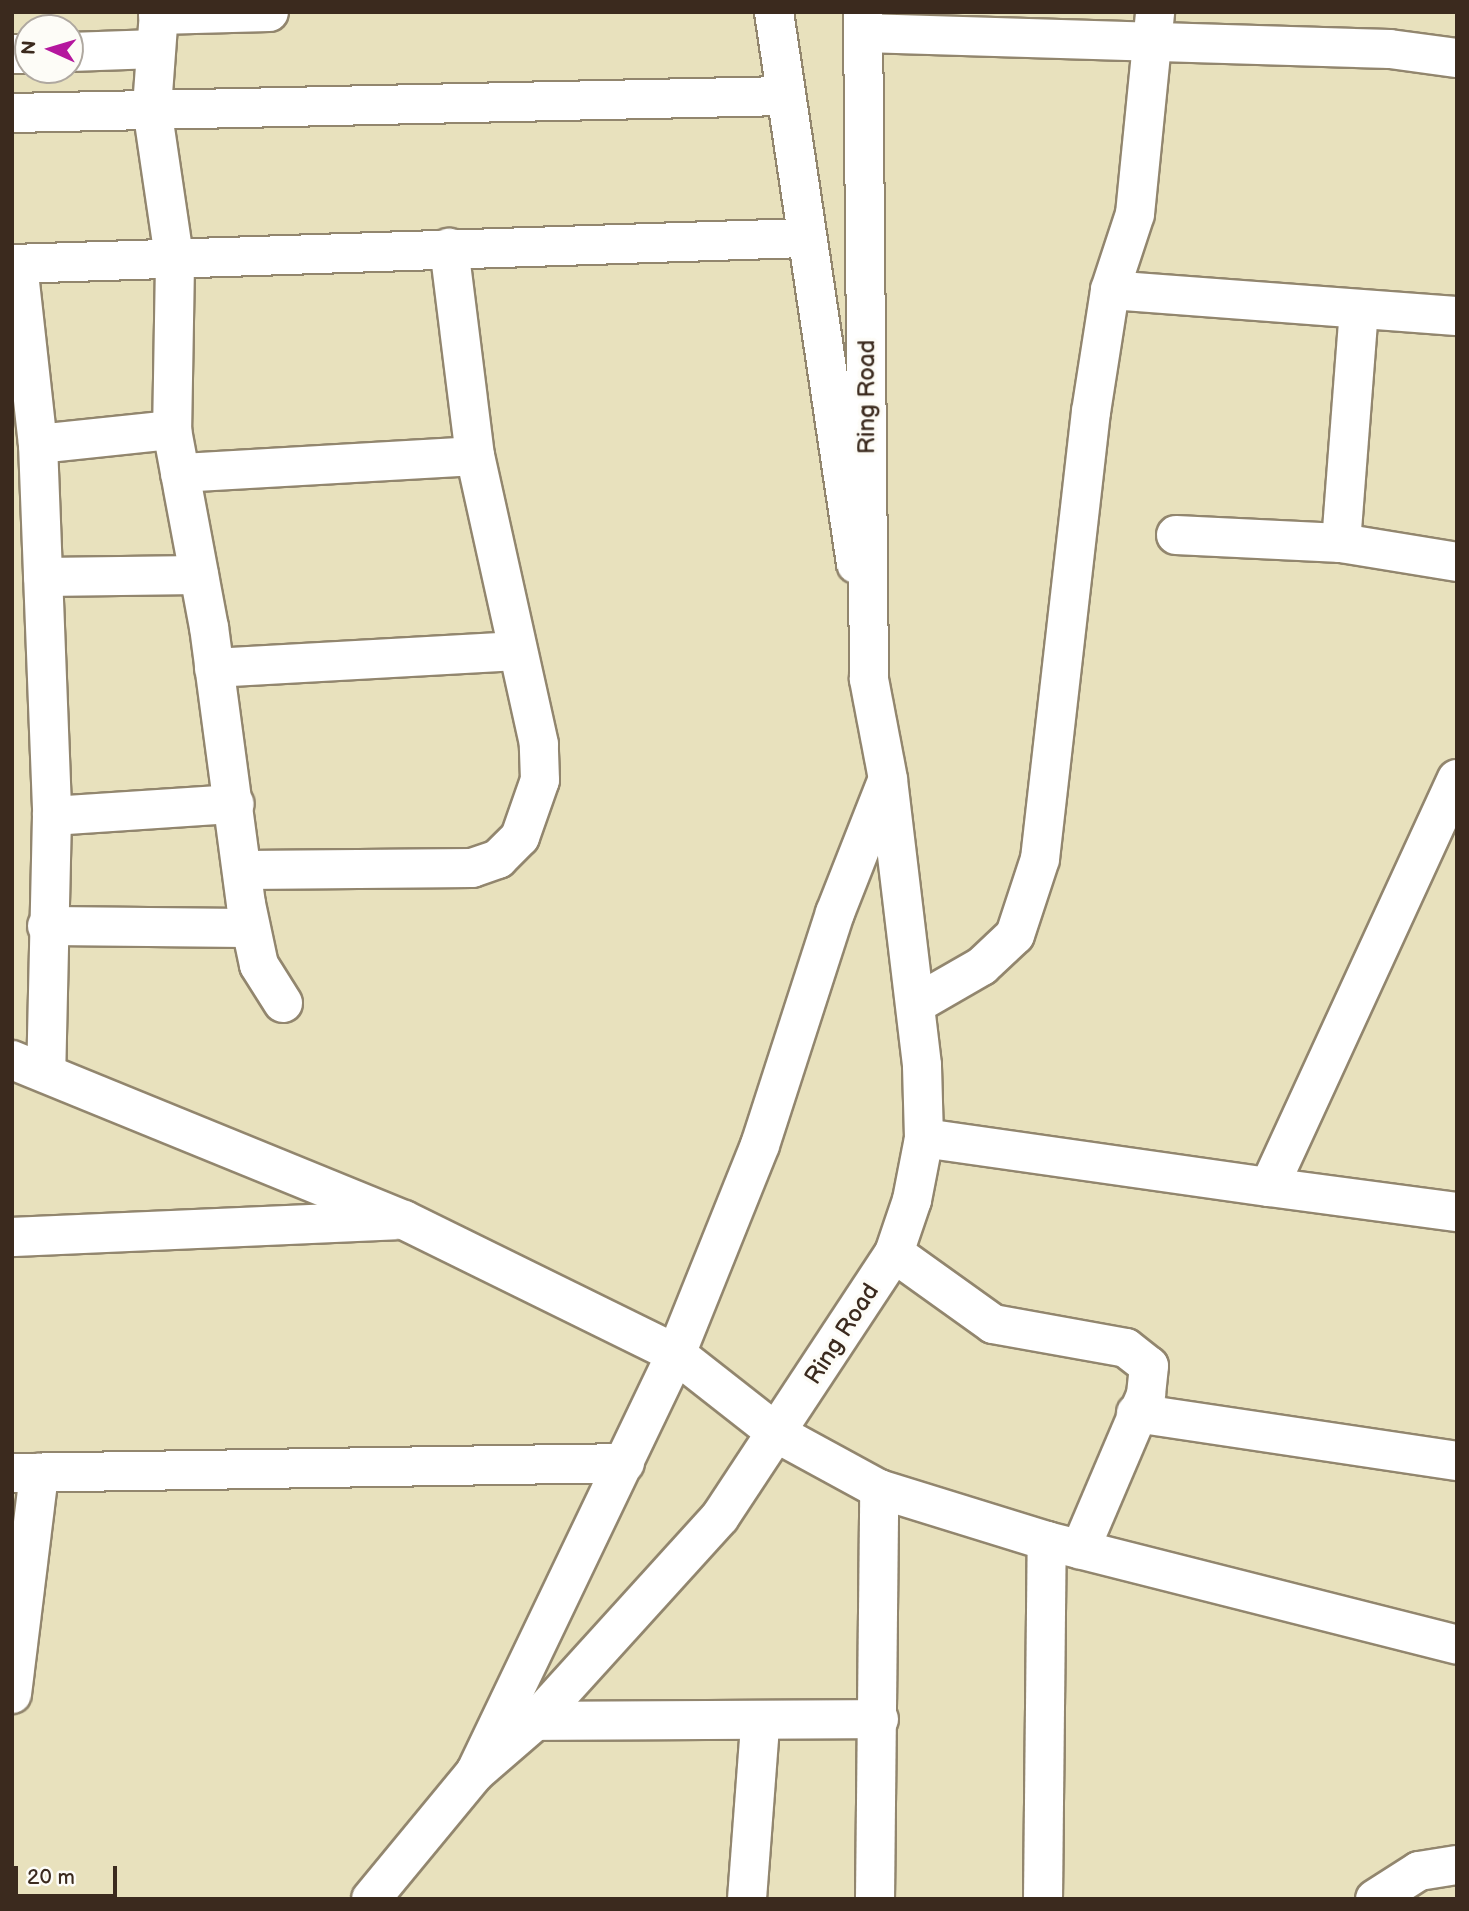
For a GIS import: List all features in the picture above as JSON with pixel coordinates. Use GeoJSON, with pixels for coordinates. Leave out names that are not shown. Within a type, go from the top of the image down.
{"type":"FeatureCollection","features":[{"type":"Feature","properties":{"kind":"street"},"geometry":{"type":"LineString","coordinates":[[84,48],[158,25],[269,12]]}},
{"type":"Feature","properties":{"kind":"street"},"geometry":{"type":"LineString","coordinates":[[774,12],[805,238],[868,643]]}},
{"type":"Feature","properties":{"kind":"street"},"geometry":{"type":"LineString","coordinates":[[864,22],[1154,26],[1457,58]]}},
{"type":"Feature","properties":{"kind":"street","name":"Ring Road"},"geometry":{"type":"LineString","coordinates":[[371,1899],[475,1773],[536,1721],[720,1517],[778,1434],[894,1253],[924,1138],[916,1004],[868,643],[864,22]]}},
{"type":"Feature","properties":{"kind":"street"},"geometry":{"type":"LineString","coordinates":[[158,25],[152,108],[174,264],[172,430],[214,667],[245,870],[250,928],[259,965],[283,1003]]}},
{"type":"Feature","properties":{"kind":"street"},"geometry":{"type":"LineString","coordinates":[[916,1004],[982,966],[1015,935],[1040,859],[1050,733],[1110,290],[1135,214],[1154,26]]}},
{"type":"Feature","properties":{"kind":"street"},"geometry":{"type":"LineString","coordinates":[[12,113],[785,96]]}},
{"type":"Feature","properties":{"kind":"street"},"geometry":{"type":"LineString","coordinates":[[805,238],[449,248],[174,264],[15,264],[38,444],[52,816],[47,926],[29,1067],[404,1220],[676,1354],[778,1434],[879,1489],[1063,1545],[1457,1645]]}},
{"type":"Feature","properties":{"kind":"street"},"geometry":{"type":"LineString","coordinates":[[245,870],[472,868],[498,859],[520,837],[540,780],[517,651],[475,456],[449,248]]}},
{"type":"Feature","properties":{"kind":"street"},"geometry":{"type":"LineString","coordinates":[[1110,290],[1457,316]]}},
{"type":"Feature","properties":{"kind":"street"},"geometry":{"type":"LineString","coordinates":[[1341,543],[1359,310]]}},
{"type":"Feature","properties":{"kind":"street"},"geometry":{"type":"LineString","coordinates":[[38,444],[172,430]]}},
{"type":"Feature","properties":{"kind":"street"},"geometry":{"type":"LineString","coordinates":[[180,473],[475,456]]}},
{"type":"Feature","properties":{"kind":"street"},"geometry":{"type":"LineString","coordinates":[[1176,535],[1341,543],[1457,562]]}},
{"type":"Feature","properties":{"kind":"street"},"geometry":{"type":"LineString","coordinates":[[43,576],[199,575]]}},
{"type":"Feature","properties":{"kind":"street"},"geometry":{"type":"LineString","coordinates":[[214,667],[517,651]]}},
{"type":"Feature","properties":{"kind":"street","name":"Ring Road"},"geometry":{"type":"LineString","coordinates":[[475,1773],[676,1354],[756,1157],[835,913],[888,779]]}},
{"type":"Feature","properties":{"kind":"street"},"geometry":{"type":"LineString","coordinates":[[1269,1187],[1456,782]]}},
{"type":"Feature","properties":{"kind":"street"},"geometry":{"type":"LineString","coordinates":[[52,816],[235,804]]}},
{"type":"Feature","properties":{"kind":"street"},"geometry":{"type":"LineString","coordinates":[[47,926],[250,928]]}},
{"type":"Feature","properties":{"kind":"street"},"geometry":{"type":"LineString","coordinates":[[924,1138],[1457,1212]]}},
{"type":"Feature","properties":{"kind":"street"},"geometry":{"type":"LineString","coordinates":[[12,1237],[404,1220]]}},
{"type":"Feature","properties":{"kind":"street"},"geometry":{"type":"LineString","coordinates":[[894,1253],[993,1324],[1140,1353],[1151,1381],[1063,1545],[1043,1899]]}},
{"type":"Feature","properties":{"kind":"street"},"geometry":{"type":"LineString","coordinates":[[1136,1413],[1457,1461]]}},
{"type":"Feature","properties":{"kind":"street"},"geometry":{"type":"LineString","coordinates":[[12,1694],[25,1473],[625,1463]]}},
{"type":"Feature","properties":{"kind":"street"},"geometry":{"type":"LineString","coordinates":[[875,1899],[879,1719],[879,1489]]}},
{"type":"Feature","properties":{"kind":"street"},"geometry":{"type":"LineString","coordinates":[[536,1721],[760,1725],[879,1719]]}},
{"type":"Feature","properties":{"kind":"street"},"geometry":{"type":"LineString","coordinates":[[747,1899],[760,1725]]}},
{"type":"Feature","properties":{"kind":"street"},"geometry":{"type":"LineString","coordinates":[[1375,1899],[1419,1871],[1457,1865]]}}]}
